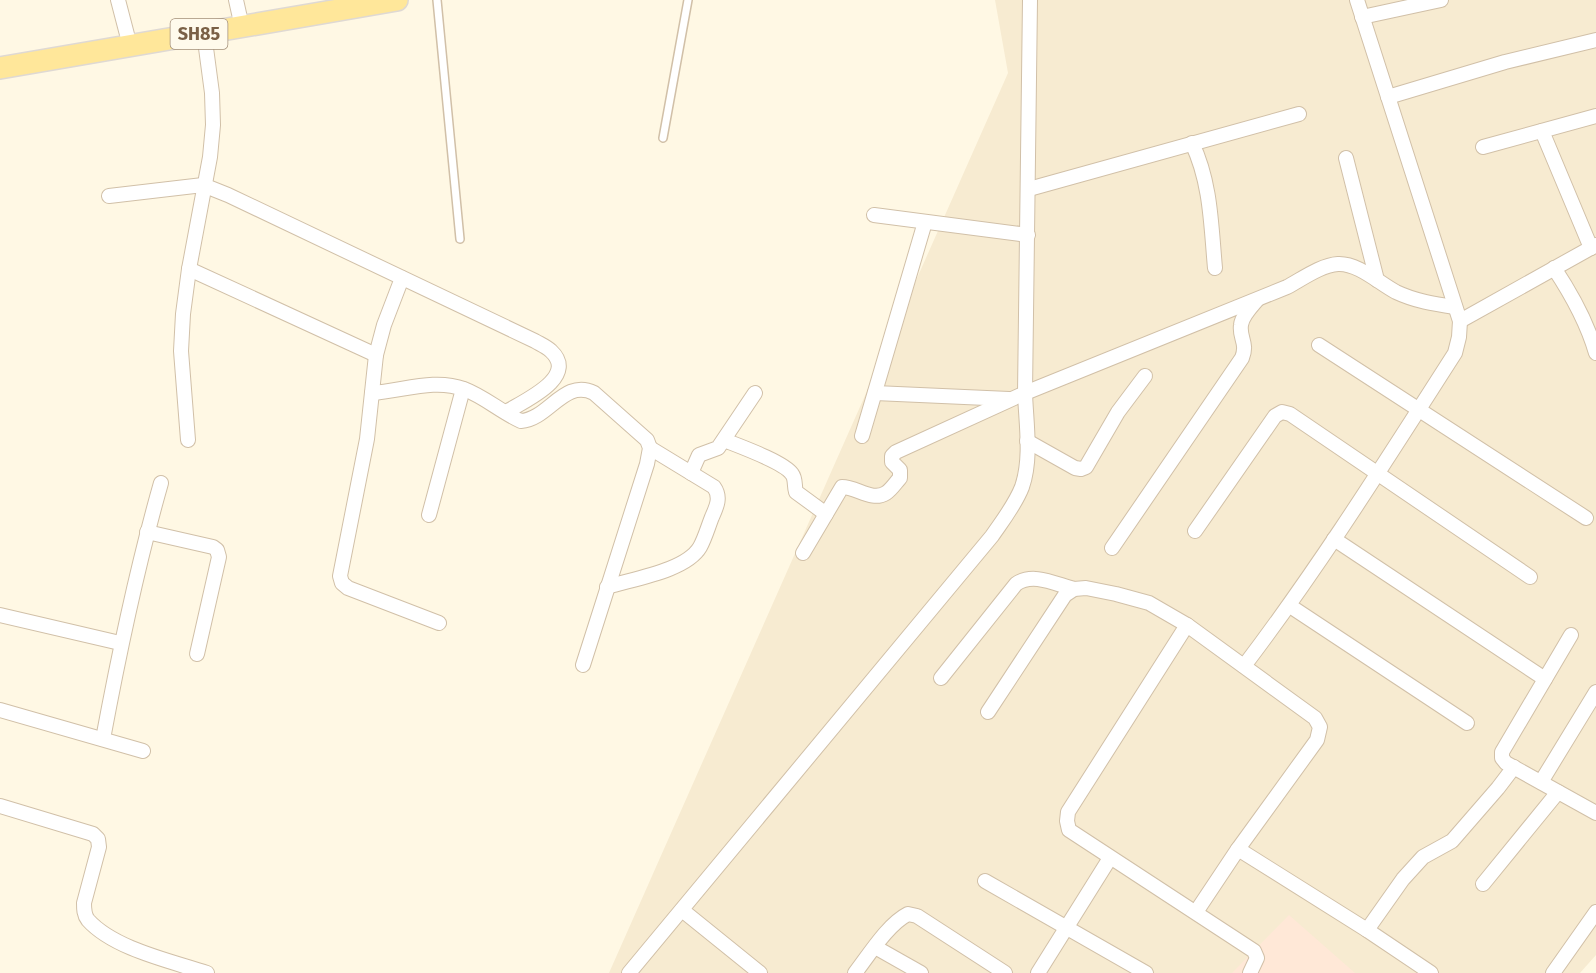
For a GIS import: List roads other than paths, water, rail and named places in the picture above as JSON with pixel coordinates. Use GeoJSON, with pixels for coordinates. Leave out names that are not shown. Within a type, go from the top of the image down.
{"type":"FeatureCollection","features":[{"type":"Feature","properties":{"kind":"main road","name":"SH85"},"geometry":{"type":"LineString","coordinates":[[0,69],[242,27],[327,6],[397,0]]}},
{"type":"Feature","properties":{"kind":"street"},"geometry":{"type":"LineString","coordinates":[[118,0],[130,46]]}},
{"type":"Feature","properties":{"kind":"street"},"geometry":{"type":"LineString","coordinates":[[236,0],[242,27]]}},
{"type":"Feature","properties":{"kind":"street"},"geometry":{"type":"LineString","coordinates":[[629,973],[821,739],[992,536],[1009,512],[1022,487],[1027,465],[1025,393],[1030,0]]}},
{"type":"Feature","properties":{"kind":"street"},"geometry":{"type":"LineString","coordinates":[[1244,666],[1290,606],[1377,475],[1455,352],[1459,337],[1460,321],[1357,0]]}},
{"type":"Feature","properties":{"kind":"street"},"geometry":{"type":"LineString","coordinates":[[1362,17],[1441,0]]}},
{"type":"Feature","properties":{"kind":"street"},"geometry":{"type":"LineString","coordinates":[[188,440],[181,351],[189,269],[210,157],[213,125],[212,93],[204,33]]}},
{"type":"Feature","properties":{"kind":"street"},"geometry":{"type":"LineString","coordinates":[[1388,97],[1505,62],[1596,40]]}},
{"type":"Feature","properties":{"kind":"street"},"geometry":{"type":"LineString","coordinates":[[1029,189],[1299,114]]}},
{"type":"Feature","properties":{"kind":"street"},"geometry":{"type":"LineString","coordinates":[[1482,147],[1596,116]]}},
{"type":"Feature","properties":{"kind":"street"},"geometry":{"type":"LineString","coordinates":[[1460,321],[1593,246],[1542,131]]}},
{"type":"Feature","properties":{"kind":"street"},"geometry":{"type":"LineString","coordinates":[[1192,143],[1204,174],[1209,197],[1215,268]]}},
{"type":"Feature","properties":{"kind":"street"},"geometry":{"type":"LineString","coordinates":[[1346,159],[1377,280]]}},
{"type":"Feature","properties":{"kind":"street"},"geometry":{"type":"LineString","coordinates":[[109,196],[203,185],[535,341],[551,351],[558,360],[558,373],[551,384],[506,412]]}},
{"type":"Feature","properties":{"kind":"street"},"geometry":{"type":"LineString","coordinates":[[874,215],[1028,235]]}},
{"type":"Feature","properties":{"kind":"street"},"geometry":{"type":"LineString","coordinates":[[862,436],[926,222]]}},
{"type":"Feature","properties":{"kind":"street"},"geometry":{"type":"LineString","coordinates":[[803,553],[842,488],[851,487],[868,495],[878,496],[886,493],[900,478],[900,470],[892,462],[892,456],[896,452],[1025,393],[1287,287],[1323,268],[1339,264],[1357,269],[1396,292],[1422,303],[1455,307]]}},
{"type":"Feature","properties":{"kind":"street"},"geometry":{"type":"LineString","coordinates":[[1554,268],[1574,298],[1596,353]]}},
{"type":"Feature","properties":{"kind":"street"},"geometry":{"type":"LineString","coordinates":[[189,269],[376,355]]}},
{"type":"Feature","properties":{"kind":"street"},"geometry":{"type":"LineString","coordinates":[[402,278],[384,325],[376,355],[358,490],[340,576],[342,583],[348,588],[439,623]]}},
{"type":"Feature","properties":{"kind":"street"},"geometry":{"type":"LineString","coordinates":[[1112,548],[1242,358],[1245,350],[1240,326],[1242,319],[1258,298]]}},
{"type":"Feature","properties":{"kind":"street"},"geometry":{"type":"LineString","coordinates":[[1319,345],[1586,518]]}},
{"type":"Feature","properties":{"kind":"street"},"geometry":{"type":"LineString","coordinates":[[1027,441],[1075,468],[1086,467],[1118,412],[1145,376]]}},
{"type":"Feature","properties":{"kind":"street"},"geometry":{"type":"LineString","coordinates":[[372,393],[422,385],[444,385],[463,389],[521,421],[528,420],[571,391],[587,390],[594,393],[647,440],[650,448],[647,464],[583,664]]}},
{"type":"Feature","properties":{"kind":"street"},"geometry":{"type":"LineString","coordinates":[[429,515],[463,389]]}},
{"type":"Feature","properties":{"kind":"street"},"geometry":{"type":"LineString","coordinates":[[691,473],[699,455],[718,448],[755,393]]}},
{"type":"Feature","properties":{"kind":"street"},"geometry":{"type":"LineString","coordinates":[[875,393],[1011,399]]}},
{"type":"Feature","properties":{"kind":"street"},"geometry":{"type":"LineString","coordinates":[[1195,531],[1275,416],[1282,412],[1290,414],[1530,577]]}},
{"type":"Feature","properties":{"kind":"street"},"geometry":{"type":"LineString","coordinates":[[724,440],[763,456],[789,471],[793,475],[796,492],[826,514]]}},
{"type":"Feature","properties":{"kind":"street"},"geometry":{"type":"LineString","coordinates":[[607,587],[673,567],[690,558],[700,547],[718,502],[718,493],[714,487],[650,448]]}},
{"type":"Feature","properties":{"kind":"street"},"geometry":{"type":"LineString","coordinates":[[103,739],[120,643],[147,532],[162,483]]}},
{"type":"Feature","properties":{"kind":"street"},"geometry":{"type":"LineString","coordinates":[[147,532],[213,547],[217,550],[219,557],[197,654]]}},
{"type":"Feature","properties":{"kind":"street"},"geometry":{"type":"LineString","coordinates":[[1334,539],[1545,679]]}},
{"type":"Feature","properties":{"kind":"street"},"geometry":{"type":"LineString","coordinates":[[941,678],[1016,584],[1024,579],[1035,578],[1074,589],[1086,588],[1149,603],[1187,626],[1315,718],[1320,728],[1317,740],[1238,849],[1196,912]]}},
{"type":"Feature","properties":{"kind":"street"},"geometry":{"type":"LineString","coordinates":[[988,712],[1065,596],[1074,589]]}},
{"type":"Feature","properties":{"kind":"street"},"geometry":{"type":"LineString","coordinates":[[1290,606],[1467,723]]}},
{"type":"Feature","properties":{"kind":"street"},"geometry":{"type":"LineString","coordinates":[[0,615],[120,643]]}},
{"type":"Feature","properties":{"kind":"street"},"geometry":{"type":"LineString","coordinates":[[1187,626],[1068,812],[1067,821],[1069,830],[1254,951],[1257,958],[1250,973]]}},
{"type":"Feature","properties":{"kind":"street"},"geometry":{"type":"LineString","coordinates":[[1570,635],[1502,752],[1502,758],[1506,763],[1596,813]]}},
{"type":"Feature","properties":{"kind":"street"},"geometry":{"type":"LineString","coordinates":[[1541,782],[1596,693]]}},
{"type":"Feature","properties":{"kind":"street"},"geometry":{"type":"LineString","coordinates":[[0,710],[143,751]]}},
{"type":"Feature","properties":{"kind":"street"},"geometry":{"type":"LineString","coordinates":[[1367,930],[1403,879],[1423,857],[1452,841],[1514,767]]}},
{"type":"Feature","properties":{"kind":"street"},"geometry":{"type":"LineString","coordinates":[[1483,884],[1558,792]]}},
{"type":"Feature","properties":{"kind":"street"},"geometry":{"type":"LineString","coordinates":[[0,806],[93,834],[98,839],[99,847],[84,903],[87,919],[120,942],[207,973]]}},
{"type":"Feature","properties":{"kind":"street"},"geometry":{"type":"LineString","coordinates":[[1238,849],[1431,973]]}},
{"type":"Feature","properties":{"kind":"street"},"geometry":{"type":"LineString","coordinates":[[1038,973],[1110,858]]}},
{"type":"Feature","properties":{"kind":"street"},"geometry":{"type":"LineString","coordinates":[[985,881],[1146,973]]}},
{"type":"Feature","properties":{"kind":"street"},"geometry":{"type":"LineString","coordinates":[[682,910],[760,973]]}},
{"type":"Feature","properties":{"kind":"street"},"geometry":{"type":"LineString","coordinates":[[1553,973],[1596,912]]}},
{"type":"Feature","properties":{"kind":"street"},"geometry":{"type":"LineString","coordinates":[[855,973],[900,918],[908,914],[917,916],[1005,973]]}},
{"type":"Feature","properties":{"kind":"street"},"geometry":{"type":"LineString","coordinates":[[875,947],[921,973]]}},
{"type":"Feature","properties":{"kind":"lane"},"geometry":{"type":"LineString","coordinates":[[436,0],[460,239]]}},
{"type":"Feature","properties":{"kind":"lane"},"geometry":{"type":"LineString","coordinates":[[663,138],[688,0]]}}]}
